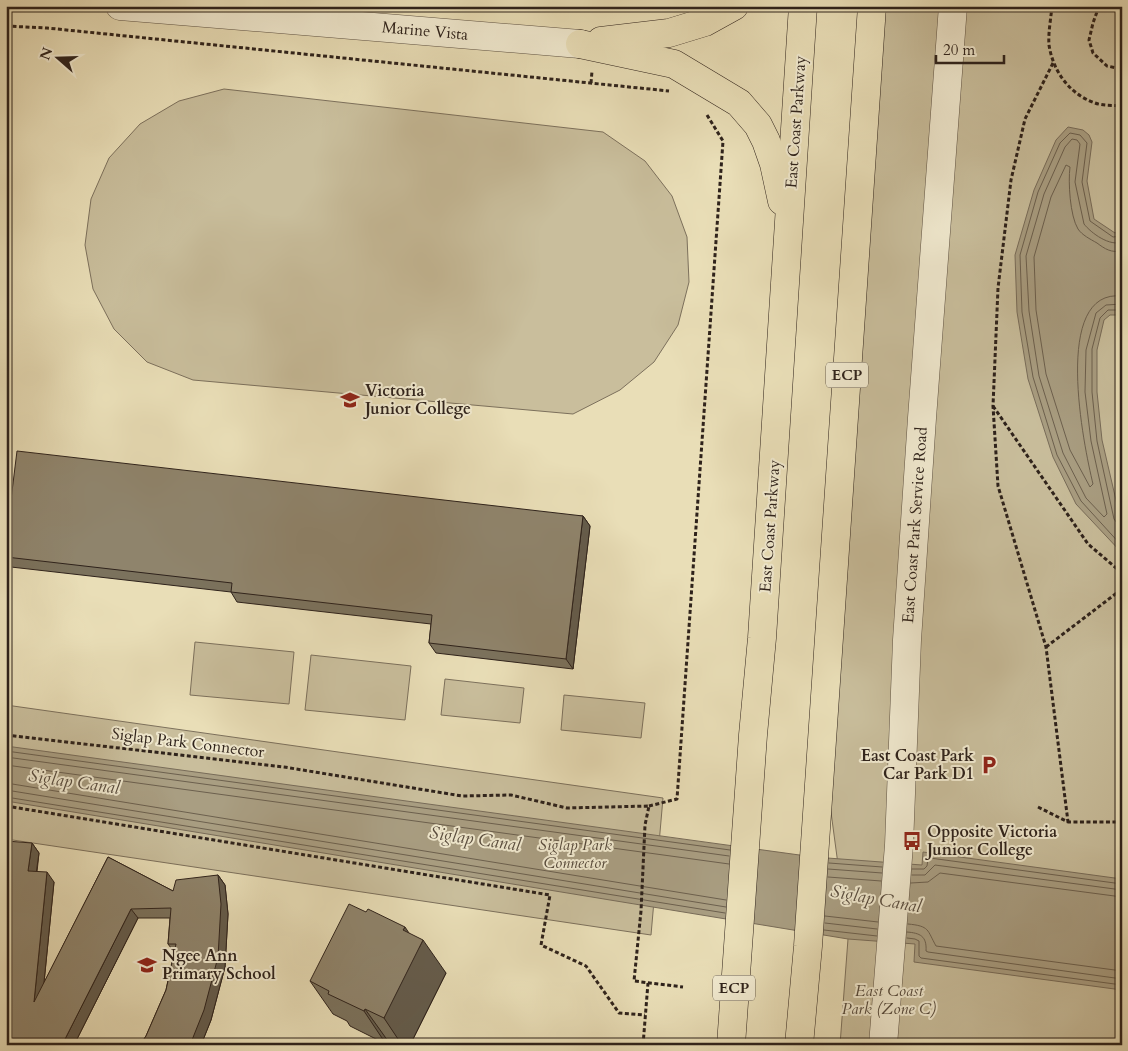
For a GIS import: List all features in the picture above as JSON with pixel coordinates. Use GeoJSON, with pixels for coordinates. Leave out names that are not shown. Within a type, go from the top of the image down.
{"type":"FeatureCollection","features":[{"type":"Feature","properties":{"kind":"highway"},"geometry":{"type":"LineString","coordinates":[[580,44],[669,33],[705,22],[734,6]]}},
{"type":"Feature","properties":{"kind":"highway","name":"East Coast Parkway"},"geometry":{"type":"LineString","coordinates":[[730,1045],[763,628],[804,6]]}},
{"type":"Feature","properties":{"kind":"highway","name":"ECP"},"geometry":{"type":"LineString","coordinates":[[799,1045],[816,839],[872,6]]}},
{"type":"Feature","properties":{"kind":"highway"},"geometry":{"type":"LineString","coordinates":[[580,44],[674,64],[739,103],[758,125],[766,141],[774,164],[789,234]]}},
{"type":"Feature","properties":{"kind":"street","name":"Marine Vista"},"geometry":{"type":"LineString","coordinates":[[120,6],[282,13],[580,44]]}},
{"type":"Feature","properties":{"kind":"street","name":"East Coast Park Service Road"},"geometry":{"type":"LineString","coordinates":[[883,1045],[899,845],[908,630],[953,6]]}},
{"type":"Feature","properties":{"kind":"path"},"geometry":{"type":"LineString","coordinates":[[1052,6],[1049,43],[1053,63],[1063,81],[1078,95],[1096,104],[1122,106]]}},
{"type":"Feature","properties":{"kind":"path"},"geometry":{"type":"LineString","coordinates":[[1100,6],[1089,40],[1093,53],[1107,66],[1122,69]]}},
{"type":"Feature","properties":{"kind":"path"},"geometry":{"type":"LineString","coordinates":[[6,26],[47,28],[671,92]]}},
{"type":"Feature","properties":{"kind":"path"},"geometry":{"type":"LineString","coordinates":[[1053,63],[1025,119],[1011,180],[998,288],[993,406],[998,486],[1046,647],[1068,822]]}},
{"type":"Feature","properties":{"kind":"path","name":"Siglap Park Connector"},"geometry":{"type":"LineString","coordinates":[[6,735],[284,767],[462,796],[511,795],[567,808],[649,806],[677,799],[723,141],[710,118],[703,112]]}},
{"type":"Feature","properties":{"kind":"path"},"geometry":{"type":"LineString","coordinates":[[993,406],[1088,544],[1122,573]]}},
{"type":"Feature","properties":{"kind":"path"},"geometry":{"type":"LineString","coordinates":[[1046,647],[1122,589]]}},
{"type":"Feature","properties":{"kind":"path"},"geometry":{"type":"LineString","coordinates":[[6,806],[550,895],[542,945],[586,966],[619,1013],[645,1015]]}},
{"type":"Feature","properties":{"kind":"path"},"geometry":{"type":"LineString","coordinates":[[649,806],[645,825],[641,911],[634,982],[682,987]]}},
{"type":"Feature","properties":{"kind":"path"},"geometry":{"type":"LineString","coordinates":[[1038,807],[1068,822],[1122,822]]}},
{"type":"Feature","properties":{"kind":"path"},"geometry":{"type":"LineString","coordinates":[[643,1045],[648,983]]}},
{"type":"Feature","properties":{"kind":"green space","name":"East Coast Park (Zone C)"},"geometry":{"type":"Polygon","coordinates":[[[873,6],[1122,6],[1122,1045],[840,1045],[848,939],[822,745],[873,6]]]}},
{"type":"Feature","properties":{"kind":"green space"},"geometry":{"type":"Polygon","coordinates":[[[224,89],[603,132],[645,161],[672,196],[687,237],[689,282],[678,325],[654,362],[620,390],[573,414],[193,380],[147,362],[114,329],[93,289],[85,245],[91,199],[109,158],[140,124],[179,101],[224,89]]]}},
{"type":"Feature","properties":{"kind":"green space"},"geometry":{"type":"Polygon","coordinates":[[[195,642],[294,652],[289,704],[190,695],[195,642]]]}},
{"type":"Feature","properties":{"kind":"green space"},"geometry":{"type":"Polygon","coordinates":[[[311,655],[411,666],[405,720],[305,710],[311,655]]]}},
{"type":"Feature","properties":{"kind":"green space"},"geometry":{"type":"Polygon","coordinates":[[[445,679],[524,688],[520,723],[441,715],[445,679]]]}},
{"type":"Feature","properties":{"kind":"green space"},"geometry":{"type":"Polygon","coordinates":[[[564,695],[645,703],[641,738],[561,730],[564,695]]]}},
{"type":"Feature","properties":{"kind":"green space","name":"Siglap Park Connector"},"geometry":{"type":"Polygon","coordinates":[[[6,705],[663,798],[651,935],[6,839],[6,705]]]}},
{"type":"Feature","properties":{"kind":"water"},"geometry":{"type":"Polygon","coordinates":[[[1068,127],[1083,130],[1089,135],[1092,142],[1087,181],[1094,219],[1115,233],[1122,230],[1122,315],[1110,315],[1104,320],[1097,350],[1097,392],[1102,440],[1122,526],[1122,553],[1076,504],[1053,457],[1028,379],[1017,312],[1015,255],[1034,190],[1056,140],[1068,127]]]}},
{"type":"Feature","properties":{"kind":"water","name":"Siglap Canal"},"geometry":{"type":"Polygon","coordinates":[[[6,746],[814,857],[922,865],[923,852],[1122,879],[1122,990],[914,962],[915,944],[848,939],[6,801],[6,746]]]}},
{"type":"Feature","properties":{"kind":"building"},"geometry":{"type":"Polygon","coordinates":[[[17,451],[583,516],[566,659],[429,643],[432,615],[231,592],[232,583],[6,557],[6,540],[17,451]]]}},
{"type":"Feature","properties":{"kind":"building"},"geometry":{"type":"Polygon","coordinates":[[[6,841],[32,843],[28,871],[47,872],[34,1002],[108,857],[173,891],[176,880],[218,875],[221,904],[218,957],[204,1010],[190,1045],[140,1045],[146,1036],[166,990],[176,944],[168,944],[171,908],[131,909],[62,1045],[6,1045],[6,841]]]}},
{"type":"Feature","properties":{"kind":"building"},"geometry":{"type":"Polygon","coordinates":[[[349,904],[366,912],[368,909],[405,927],[403,930],[423,940],[384,1018],[328,994],[329,991],[310,981],[349,904]]]}},
{"type":"Feature","properties":{"kind":"place","name":"Victoria Junior College"},"geometry":{"type":"Point","coordinates":[350,400]}},
{"type":"Feature","properties":{"kind":"place","name":"East Coast Park Car Park D1"},"geometry":{"type":"Point","coordinates":[989,765]}},
{"type":"Feature","properties":{"kind":"place","name":"Opposite Victoria Junior College"},"geometry":{"type":"Point","coordinates":[912,841]}},
{"type":"Feature","properties":{"kind":"place","name":"Ngee Ann Primary School"},"geometry":{"type":"Point","coordinates":[147,965]}}]}
